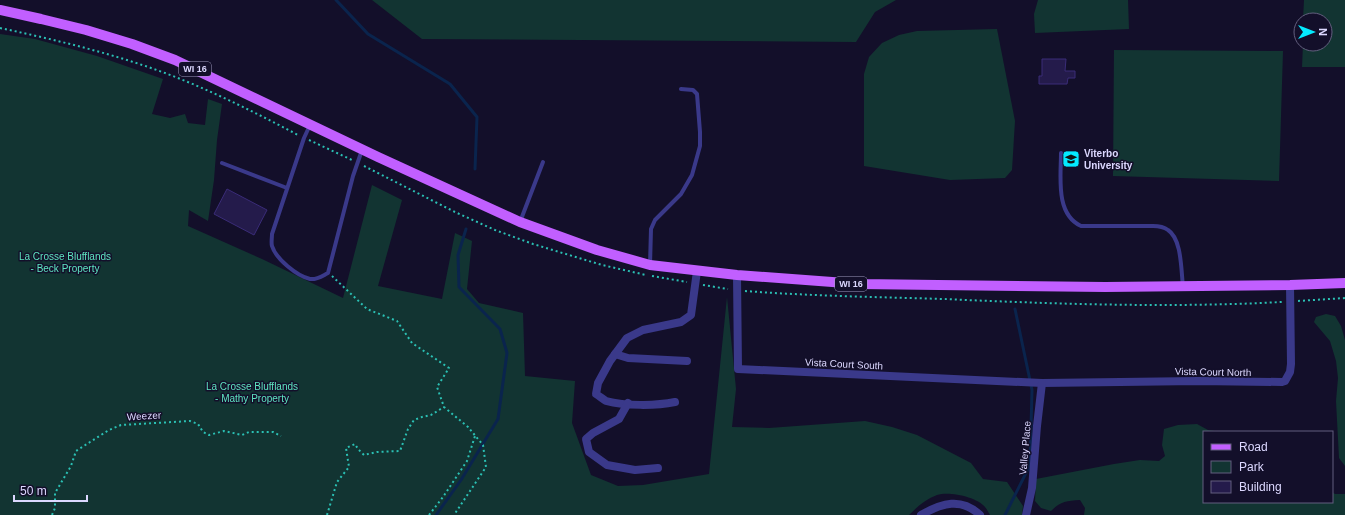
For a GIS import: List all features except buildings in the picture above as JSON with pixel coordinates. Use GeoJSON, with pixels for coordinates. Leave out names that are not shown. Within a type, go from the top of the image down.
{"type":"FeatureCollection","features":[{"type":"Feature","properties":{"kind":"main road","name":"WI 16"},"geometry":{"type":"LineString","coordinates":[[0,10],[80,28],[132,44],[175,60],[520,222],[597,250],[650,265],[737,275],[858,284],[1105,287],[1345,283]]}},
{"type":"Feature","properties":{"kind":"street"},"geometry":{"type":"LineString","coordinates":[[675,402],[660,405],[628,404],[605,400],[596,394],[598,383],[615,354],[627,338],[643,330],[681,322],[691,315],[697,271]]}},
{"type":"Feature","properties":{"kind":"street","name":"Vista Court South"},"geometry":{"type":"LineString","coordinates":[[737,275],[738,369],[1042,382]]}},
{"type":"Feature","properties":{"kind":"street","name":"Vista Court North"},"geometry":{"type":"LineString","coordinates":[[1042,382],[1285,381],[1290,372],[1291,364],[1290,285]]}},
{"type":"Feature","properties":{"kind":"street"},"geometry":{"type":"LineString","coordinates":[[615,354],[628,358],[687,361]]}},
{"type":"Feature","properties":{"kind":"street","name":"Valley Place"},"geometry":{"type":"LineString","coordinates":[[1026,515],[1032,488],[1042,382]]}},
{"type":"Feature","properties":{"kind":"street"},"geometry":{"type":"LineString","coordinates":[[628,404],[619,419],[593,433],[586,439],[589,452],[607,465],[635,470],[658,468]]}},
{"type":"Feature","properties":{"kind":"street"},"geometry":{"type":"LineString","coordinates":[[921,515],[934,507],[945,504],[960,504],[972,508],[980,515]]}},
{"type":"Feature","properties":{"kind":"lane"},"geometry":{"type":"LineString","coordinates":[[650,265],[651,229],[655,220],[681,194],[692,175],[700,146],[696,94],[693,90],[681,89]]}},
{"type":"Feature","properties":{"kind":"lane"},"geometry":{"type":"LineString","coordinates":[[310,124],[286,188],[272,234],[271,245],[276,255],[286,265],[311,279],[320,278],[328,273],[362,149]]}},
{"type":"Feature","properties":{"kind":"lane"},"geometry":{"type":"LineString","coordinates":[[1061,152],[1062,198],[1066,212],[1070,218],[1076,224],[1081,226],[1161,226],[1169,230],[1179,250],[1183,286]]}},
{"type":"Feature","properties":{"kind":"lane"},"geometry":{"type":"LineString","coordinates":[[520,222],[543,162]]}},
{"type":"Feature","properties":{"kind":"lane"},"geometry":{"type":"LineString","coordinates":[[222,163],[286,188]]}},
{"type":"Feature","properties":{"kind":"path"},"geometry":{"type":"LineString","coordinates":[[328,273],[367,309],[397,321],[412,343],[448,368],[437,387],[444,407],[468,427],[483,445],[486,467],[454,515]]}},
{"type":"Feature","properties":{"kind":"path"},"geometry":{"type":"LineString","coordinates":[[327,515],[328,507],[337,482],[349,467],[346,448],[355,444],[364,455],[378,452],[400,451],[408,430],[414,420],[431,415],[444,407]]}},
{"type":"Feature","properties":{"kind":"path","name":"Weezer"},"geometry":{"type":"LineString","coordinates":[[52,515],[55,508],[56,493],[71,466],[76,451],[109,430],[121,425],[190,421],[198,424],[203,432],[209,435],[224,431],[242,435],[250,432],[273,432],[281,436]]}},
{"type":"Feature","properties":{"kind":"path"},"geometry":{"type":"LineString","coordinates":[[429,515],[467,461],[475,436]]}},
{"type":"Feature","properties":{"kind":"green space"},"geometry":{"type":"Polygon","coordinates":[[[372,0],[896,0],[875,12],[856,42],[422,39],[372,0]]]}},
{"type":"Feature","properties":{"kind":"green space"},"geometry":{"type":"Polygon","coordinates":[[[1038,0],[1128,0],[1129,29],[1035,33],[1034,14],[1038,0]]]}},
{"type":"Feature","properties":{"kind":"green space"},"geometry":{"type":"Polygon","coordinates":[[[1304,0],[1345,0],[1345,67],[1302,67],[1303,52],[1333,52],[1333,12],[1303,12],[1304,0]]]}},
{"type":"Feature","properties":{"kind":"green space"},"geometry":{"type":"Polygon","coordinates":[[[997,29],[1015,121],[1012,170],[1005,178],[950,180],[864,166],[864,74],[869,57],[882,43],[899,35],[917,31],[997,29]]]}},
{"type":"Feature","properties":{"kind":"green space"},"geometry":{"type":"Polygon","coordinates":[[[0,34],[35,39],[97,56],[163,79],[152,114],[170,118],[185,114],[188,123],[205,125],[208,99],[222,104],[208,221],[189,210],[188,226],[262,259],[343,298],[372,185],[402,200],[378,286],[442,299],[455,233],[472,241],[467,289],[479,303],[523,313],[525,376],[575,381],[572,423],[591,475],[618,486],[643,485],[709,474],[727,297],[736,389],[732,427],[769,428],[865,421],[892,427],[917,435],[971,463],[983,479],[1007,482],[1023,506],[1022,515],[990,515],[985,507],[976,500],[955,494],[942,494],[929,499],[909,515],[0,515],[0,34]]]}},
{"type":"Feature","properties":{"kind":"green space"},"geometry":{"type":"Polygon","coordinates":[[[1114,50],[1283,51],[1279,181],[1113,176],[1114,50]]]}},
{"type":"Feature","properties":{"kind":"green space"},"geometry":{"type":"Polygon","coordinates":[[[1326,314],[1335,316],[1341,326],[1345,340],[1345,466],[1339,458],[1336,401],[1338,378],[1336,361],[1330,341],[1314,322],[1316,317],[1326,314]]]}},
{"type":"Feature","properties":{"kind":"green space"},"geometry":{"type":"Polygon","coordinates":[[[1197,424],[1208,430],[1214,431],[1203,431],[1203,503],[1333,503],[1333,493],[1345,494],[1345,515],[1084,515],[1085,508],[1080,500],[1064,502],[1051,511],[1041,508],[1035,501],[1036,479],[1140,460],[1159,461],[1165,456],[1162,445],[1164,429],[1178,425],[1197,424]]]}},
{"type":"Feature","properties":{"kind":"waterway"},"geometry":{"type":"LineString","coordinates":[[336,0],[368,34],[450,84],[477,117],[475,169]]}},
{"type":"Feature","properties":{"kind":"waterway"},"geometry":{"type":"LineString","coordinates":[[436,515],[461,480],[498,419],[507,353],[500,329],[459,287],[458,255],[466,229]]}},
{"type":"Feature","properties":{"kind":"waterway"},"geometry":{"type":"LineString","coordinates":[[1005,515],[1030,465],[1032,390],[1015,309]]}},
{"type":"Feature","properties":{"kind":"place","name":"Viterbo University"},"geometry":{"type":"Point","coordinates":[1071,159]}},
{"type":"Feature","properties":{"kind":"park label","name":"La Crosse Blufflands - Beck Property"},"geometry":{"type":"Point","coordinates":[65,262]}},
{"type":"Feature","properties":{"kind":"park label","name":"La Crosse Blufflands - Mathy Property"},"geometry":{"type":"Point","coordinates":[252,392]}}]}
